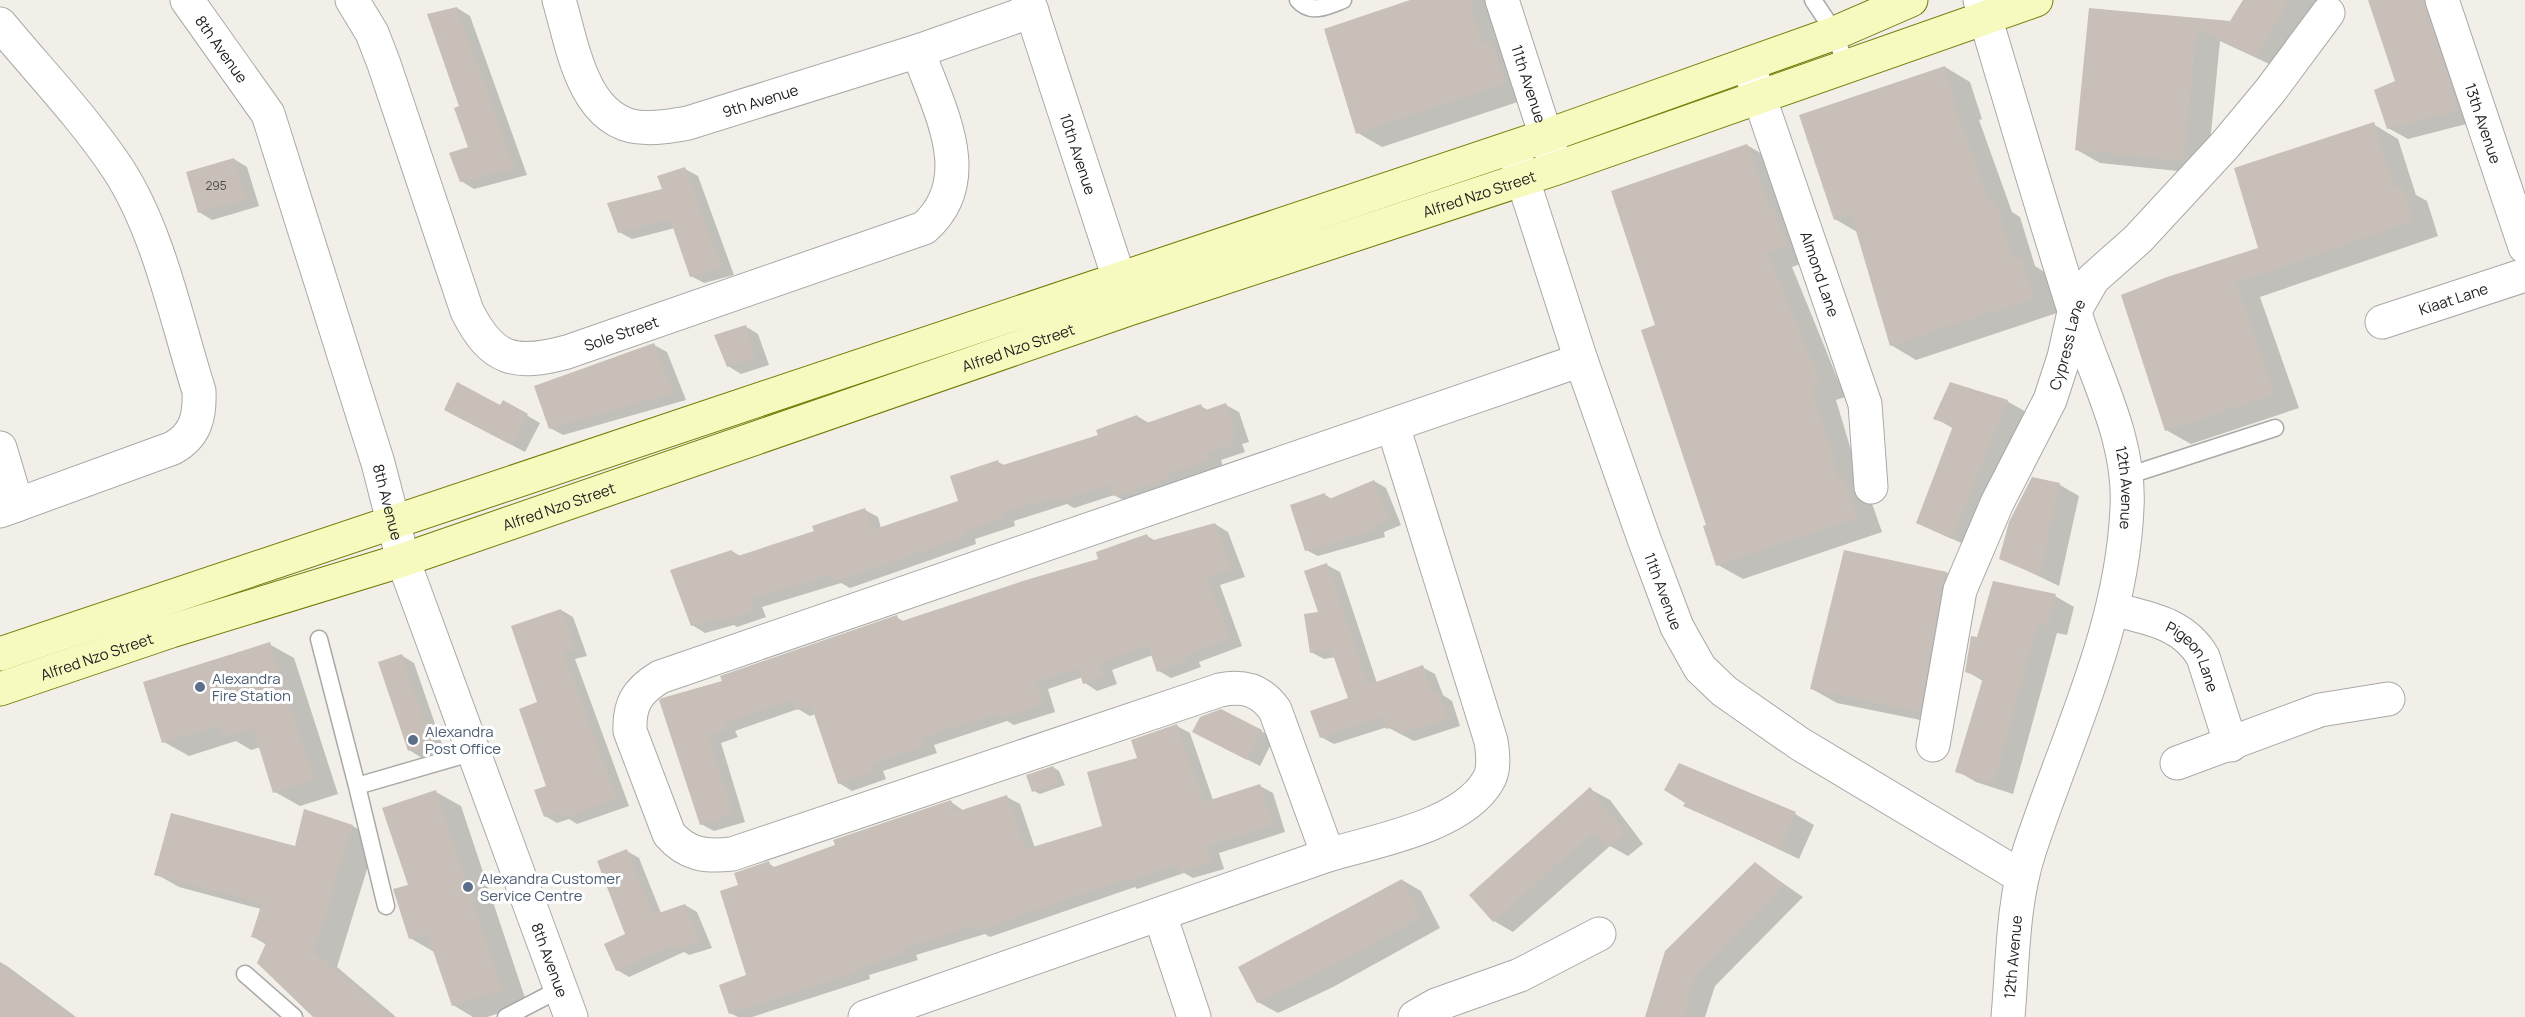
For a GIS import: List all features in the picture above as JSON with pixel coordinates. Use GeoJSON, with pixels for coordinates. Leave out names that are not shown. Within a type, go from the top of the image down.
{"type":"FeatureCollection","features":[{"type":"Feature","properties":{"kind":"street","name":"8th Avenue"},"geometry":{"type":"LineString","coordinates":[[187,0],[268,114],[378,463],[403,560],[566,1003]]}},
{"type":"Feature","properties":{"kind":"street","name":"Sole Street"},"geometry":{"type":"LineString","coordinates":[[352,0],[372,33],[384,64],[467,311],[477,332],[490,346],[504,356],[522,360],[540,360],[567,352],[924,228],[940,214],[949,195],[953,159],[948,134],[918,51]]}},
{"type":"Feature","properties":{"kind":"street","name":"9th Avenue"},"geometry":{"type":"LineString","coordinates":[[559,0],[587,86],[600,106],[616,119],[636,127],[664,127],[688,123],[918,51],[1030,5]]}},
{"type":"Feature","properties":{"kind":"street","name":"11th Avenue"},"geometry":{"type":"LineString","coordinates":[[1502,0],[1557,168]]}},
{"type":"Feature","properties":{"kind":"street"},"geometry":{"type":"LineString","coordinates":[[0,654],[1512,147],[1835,33],[1911,0]]}},
{"type":"Feature","properties":{"kind":"street","name":"Alfred Nzo Street"},"geometry":{"type":"LineString","coordinates":[[0,689],[171,631],[403,560],[1129,309],[1557,168],[1846,68],[1982,9],[2036,0]]}},
{"type":"Feature","properties":{"kind":"street","name":"13th Avenue"},"geometry":{"type":"LineString","coordinates":[[2442,0],[2517,196],[2525,247]]}},
{"type":"Feature","properties":{"kind":"street","name":"10th Avenue"},"geometry":{"type":"LineString","coordinates":[[1030,5],[1129,309]]}},
{"type":"Feature","properties":{"kind":"street","name":"12th Avenue"},"geometry":{"type":"LineString","coordinates":[[1982,9],[2074,312],[2122,446],[2127,476],[2125,532],[2113,609],[2079,718],[2022,877],[2008,1017]]}},
{"type":"Feature","properties":{"kind":"street","name":"Cypress Lane"},"geometry":{"type":"LineString","coordinates":[[1932,745],[1960,590],[1997,503],[2050,400],[2064,357],[2074,312],[2093,279],[2138,239],[2224,145],[2270,91],[2328,13]]}},
{"type":"Feature","properties":{"kind":"street"},"geometry":{"type":"LineString","coordinates":[[0,24],[112,162],[134,199],[151,237],[199,391],[199,407],[192,432],[185,441],[173,448],[8,508],[0,448]]}},
{"type":"Feature","properties":{"kind":"street","name":"Almond Lane"},"geometry":{"type":"LineString","coordinates":[[1748,64],[1864,404],[1871,487]]}},
{"type":"Feature","properties":{"kind":"street","name":"11th Avenue"},"geometry":{"type":"LineString","coordinates":[[1512,147],[1524,178],[1581,360],[1677,627],[1700,668],[1724,691],[1792,739],[2022,877]]}},
{"type":"Feature","properties":{"kind":"street","name":"Kiaat Lane"},"geometry":{"type":"LineString","coordinates":[[2382,322],[2525,274]]}},
{"type":"Feature","properties":{"kind":"street"},"geometry":{"type":"LineString","coordinates":[[1328,855],[1275,710],[1267,698],[1246,688],[1220,690],[732,854],[713,856],[695,854],[679,846],[669,834],[630,731],[629,712],[634,699],[644,686],[660,677],[1581,360]]}},
{"type":"Feature","properties":{"kind":"street"},"geometry":{"type":"LineString","coordinates":[[865,1017],[1328,855],[1398,835],[1459,811],[1477,796],[1489,780],[1493,761],[1491,741],[1393,426]]}},
{"type":"Feature","properties":{"kind":"street"},"geometry":{"type":"LineString","coordinates":[[159,601],[171,631]]}},
{"type":"Feature","properties":{"kind":"street","name":"Pigeon Lane"},"geometry":{"type":"LineString","coordinates":[[2113,609],[2165,624],[2189,638],[2197,646],[2203,657],[2231,745]]}},
{"type":"Feature","properties":{"kind":"street"},"geometry":{"type":"LineString","coordinates":[[2177,763],[2328,708],[2388,699]]}},
{"type":"Feature","properties":{"kind":"street"},"geometry":{"type":"LineString","coordinates":[[1160,915],[1194,1017]]}},
{"type":"Feature","properties":{"kind":"street"},"geometry":{"type":"LineString","coordinates":[[1415,1017],[1436,1005],[1520,975],[1599,934]]}},
{"type":"Feature","properties":{"kind":"lane"},"geometry":{"type":"LineString","coordinates":[[1298,0],[1310,8],[1322,8],[1343,0]]}},
{"type":"Feature","properties":{"kind":"lane"},"geometry":{"type":"LineString","coordinates":[[1813,0],[1835,33],[1846,68]]}},
{"type":"Feature","properties":{"kind":"lane"},"geometry":{"type":"LineString","coordinates":[[2127,476],[2275,428]]}},
{"type":"Feature","properties":{"kind":"lane"},"geometry":{"type":"LineString","coordinates":[[319,639],[386,906]]}},
{"type":"Feature","properties":{"kind":"lane"},"geometry":{"type":"LineString","coordinates":[[357,786],[474,752]]}},
{"type":"Feature","properties":{"kind":"lane"},"geometry":{"type":"LineString","coordinates":[[245,974],[294,1017]]}},
{"type":"Feature","properties":{"kind":"lane"},"geometry":{"type":"LineString","coordinates":[[506,1017],[566,1003]]}},
{"type":"Feature","properties":{"kind":"building"},"geometry":{"type":"Polygon","coordinates":[[[1410,0],[1470,0],[1482,44],[1492,41],[1506,84],[1356,134],[1324,29],[1410,0]]]}},
{"type":"Feature","properties":{"kind":"building"},"geometry":{"type":"Polygon","coordinates":[[[2243,0],[2289,0],[2257,57],[2197,29],[2184,161],[2075,150],[2089,8],[2230,21],[2243,0]]]}},
{"type":"Feature","properties":{"kind":"building"},"geometry":{"type":"Polygon","coordinates":[[[2368,0],[2424,0],[2459,110],[2387,129],[2374,90],[2395,81],[2368,0]]]}},
{"type":"Feature","properties":{"kind":"building"},"geometry":{"type":"Polygon","coordinates":[[[457,7],[515,168],[460,182],[449,153],[468,147],[454,108],[459,106],[427,14],[457,7]]]}},
{"type":"Feature","properties":{"kind":"building"},"geometry":{"type":"Polygon","coordinates":[[[1945,66],[1957,105],[1955,106],[1990,203],[1996,201],[2013,259],[2021,257],[2035,298],[1890,346],[1851,214],[1834,220],[1799,115],[1945,66]]]}},
{"type":"Feature","properties":{"kind":"building"},"geometry":{"type":"Polygon","coordinates":[[[2374,122],[2394,188],[2402,185],[2414,221],[2236,283],[2275,394],[2165,431],[2121,295],[2167,277],[2258,248],[2234,168],[2374,122]]]}},
{"type":"Feature","properties":{"kind":"building"},"geometry":{"type":"Polygon","coordinates":[[[1747,144],[1770,207],[1773,206],[1788,246],[1768,253],[1821,383],[1812,386],[1839,478],[1843,476],[1858,518],[1716,566],[1703,526],[1706,525],[1641,330],[1655,325],[1611,191],[1747,144]]]}},
{"type":"Feature","properties":{"kind":"building"},"geometry":{"type":"Polygon","coordinates":[[[234,158],[246,199],[198,213],[186,172],[234,158]]]}},
{"type":"Feature","properties":{"kind":"building"},"geometry":{"type":"Polygon","coordinates":[[[685,167],[722,268],[690,277],[670,219],[618,233],[607,203],[662,189],[657,176],[685,167]]]}},
{"type":"Feature","properties":{"kind":"building"},"geometry":{"type":"Polygon","coordinates":[[[746,325],[756,358],[727,367],[714,335],[746,325]]]}},
{"type":"Feature","properties":{"kind":"building"},"geometry":{"type":"Polygon","coordinates":[[[654,343],[674,393],[549,429],[534,386],[654,343]]]}},
{"type":"Feature","properties":{"kind":"building"},"geometry":{"type":"Polygon","coordinates":[[[457,382],[500,405],[503,400],[528,414],[512,445],[444,410],[457,382]]]}},
{"type":"Feature","properties":{"kind":"building"},"geometry":{"type":"Polygon","coordinates":[[[1950,382],[2008,400],[1952,539],[1916,523],[1953,426],[1933,419],[1950,382]]]}},
{"type":"Feature","properties":{"kind":"building"},"geometry":{"type":"Polygon","coordinates":[[[1226,403],[1237,435],[1230,437],[1232,445],[1208,453],[1211,460],[1169,474],[1170,478],[1113,496],[1110,485],[1060,501],[1058,496],[1001,514],[1003,519],[963,532],[964,537],[836,581],[833,574],[750,600],[754,610],[723,621],[722,618],[691,626],[670,570],[732,550],[735,557],[814,531],[812,526],[865,508],[872,530],[958,501],[950,476],[998,460],[1000,466],[1098,435],[1096,430],[1137,415],[1141,425],[1201,404],[1203,411],[1226,403]]]}},
{"type":"Feature","properties":{"kind":"building"},"geometry":{"type":"Polygon","coordinates":[[[2032,477],[2060,483],[2040,576],[1999,559],[2009,522],[2032,477]]]}},
{"type":"Feature","properties":{"kind":"building"},"geometry":{"type":"Polygon","coordinates":[[[1374,480],[1390,519],[1373,526],[1374,530],[1305,551],[1290,505],[1325,493],[1327,500],[1374,480]]]}},
{"type":"Feature","properties":{"kind":"building"},"geometry":{"type":"Polygon","coordinates":[[[1215,523],[1233,570],[1208,578],[1230,639],[1187,655],[1189,660],[1157,672],[1148,646],[1100,663],[1105,677],[1083,684],[1078,668],[1036,682],[1043,705],[1000,719],[998,713],[922,738],[925,746],[871,764],[874,772],[838,784],[811,705],[797,710],[793,700],[724,724],[726,730],[709,736],[733,815],[700,825],[659,700],[662,698],[722,681],[720,676],[897,615],[899,622],[1098,559],[1096,552],[1147,534],[1150,541],[1215,523]]]}},
{"type":"Feature","properties":{"kind":"building"},"geometry":{"type":"Polygon","coordinates":[[[1844,550],[1947,572],[1942,587],[1920,712],[1810,689],[1844,550]]]}},
{"type":"Feature","properties":{"kind":"building"},"geometry":{"type":"Polygon","coordinates":[[[1327,563],[1368,685],[1423,665],[1433,694],[1440,692],[1448,719],[1400,734],[1397,726],[1386,729],[1382,717],[1320,738],[1310,711],[1348,698],[1331,649],[1310,653],[1304,614],[1318,612],[1304,571],[1327,563]]]}},
{"type":"Feature","properties":{"kind":"building"},"geometry":{"type":"Polygon","coordinates":[[[1993,581],[2056,594],[2048,626],[2038,623],[1994,784],[1955,772],[1983,678],[1965,672],[1971,636],[1977,637],[1993,581]]]}},
{"type":"Feature","properties":{"kind":"building"},"geometry":{"type":"Polygon","coordinates":[[[561,609],[575,649],[564,653],[617,799],[563,818],[561,811],[544,817],[534,790],[546,786],[519,709],[537,702],[511,626],[561,609]]]}},
{"type":"Feature","properties":{"kind":"building"},"geometry":{"type":"Polygon","coordinates":[[[270,642],[314,780],[273,793],[253,728],[225,737],[217,726],[162,743],[143,682],[270,642]]]}},
{"type":"Feature","properties":{"kind":"building"},"geometry":{"type":"Polygon","coordinates":[[[402,654],[432,743],[408,751],[378,662],[402,654]]]}},
{"type":"Feature","properties":{"kind":"building"},"geometry":{"type":"Polygon","coordinates":[[[1221,709],[1262,730],[1247,760],[1192,732],[1200,717],[1221,709]]]}},
{"type":"Feature","properties":{"kind":"building"},"geometry":{"type":"Polygon","coordinates":[[[1177,724],[1204,802],[1260,784],[1273,825],[1207,846],[1212,862],[1179,872],[1177,865],[1124,882],[1123,880],[977,931],[975,926],[905,948],[906,953],[857,968],[858,972],[729,1014],[719,985],[746,975],[720,891],[738,885],[734,873],[769,861],[771,868],[835,845],[833,840],[951,800],[956,812],[1007,795],[1026,849],[1102,826],[1087,772],[1137,758],[1131,740],[1177,724]]]}},
{"type":"Feature","properties":{"kind":"building"},"geometry":{"type":"Polygon","coordinates":[[[1679,763],[1796,812],[1780,849],[1683,806],[1685,803],[1664,790],[1679,763]]]}},
{"type":"Feature","properties":{"kind":"building"},"geometry":{"type":"Polygon","coordinates":[[[1053,766],[1059,782],[1032,792],[1026,775],[1053,766]]]}},
{"type":"Feature","properties":{"kind":"building"},"geometry":{"type":"Polygon","coordinates":[[[1590,787],[1625,833],[1608,846],[1594,832],[1493,922],[1469,895],[1590,787]]]}},
{"type":"Feature","properties":{"kind":"building"},"geometry":{"type":"Polygon","coordinates":[[[436,790],[503,990],[452,1006],[427,933],[409,939],[393,889],[408,885],[382,808],[436,790]]]}},
{"type":"Feature","properties":{"kind":"building"},"geometry":{"type":"Polygon","coordinates":[[[304,809],[353,825],[314,952],[391,1017],[313,1017],[257,963],[267,941],[251,937],[262,903],[154,875],[171,813],[295,846],[304,809]]]}},
{"type":"Feature","properties":{"kind":"building"},"geometry":{"type":"Polygon","coordinates":[[[627,849],[653,915],[685,904],[701,942],[676,950],[674,945],[616,971],[604,944],[625,934],[597,861],[627,849]]]}},
{"type":"Feature","properties":{"kind":"building"},"geometry":{"type":"Polygon","coordinates":[[[1755,862],[1785,885],[1696,975],[1683,1017],[1645,1017],[1665,951],[1755,862]]]}},
{"type":"Feature","properties":{"kind":"building"},"geometry":{"type":"Polygon","coordinates":[[[1402,879],[1422,917],[1313,976],[1257,1003],[1238,967],[1402,879]]]}},
{"type":"Feature","properties":{"kind":"building"},"geometry":{"type":"Polygon","coordinates":[[[0,963],[73,1017],[0,1017],[0,963]]]}},
{"type":"Feature","properties":{"kind":"place","name":"Alexandra Fire Station"},"geometry":{"type":"Point","coordinates":[200,687]}},
{"type":"Feature","properties":{"kind":"place","name":"Alexandra Post Office"},"geometry":{"type":"Point","coordinates":[413,740]}},
{"type":"Feature","properties":{"kind":"place","name":"Alexandra Customer Service Centre"},"geometry":{"type":"Point","coordinates":[468,887]}}]}
